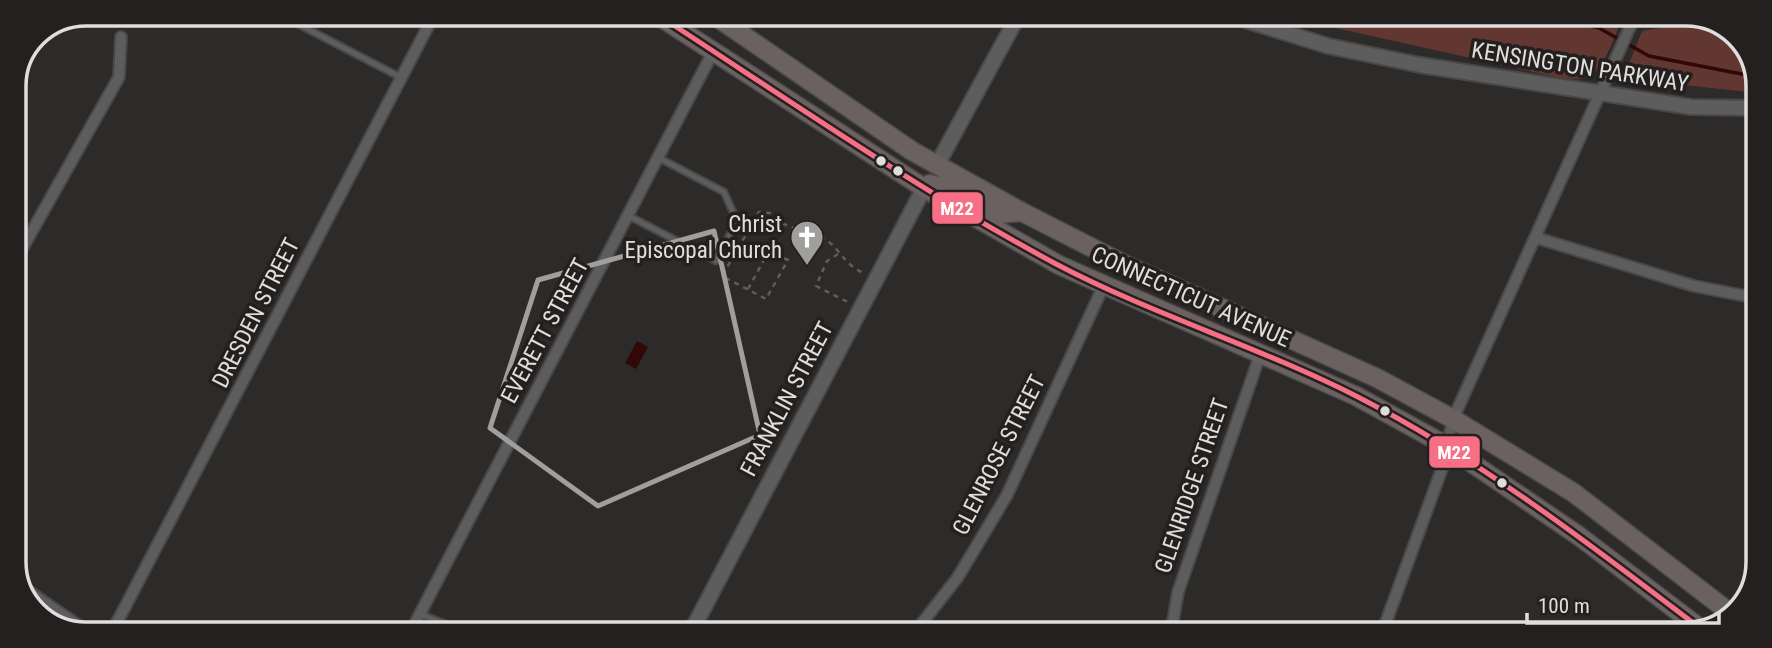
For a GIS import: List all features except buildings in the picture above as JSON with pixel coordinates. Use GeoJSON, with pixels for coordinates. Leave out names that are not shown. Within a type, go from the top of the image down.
{"type":"FeatureCollection","features":[{"type":"Feature","properties":{"kind":"main road","name":"CONNECTICUT AVENUE"},"geometry":{"type":"LineString","coordinates":[[675,26],[924,188],[1103,287],[1356,396],[1447,446],[1579,536],[1691,622]]}},
{"type":"Feature","properties":{"kind":"main road","name":"CONNECTICUT AVENUE"},"geometry":{"type":"LineString","coordinates":[[729,26],[836,101],[937,165],[1022,212],[1124,264],[1377,378],[1452,419],[1574,493],[1723,608]]}},
{"type":"Feature","properties":{"kind":"main road"},"geometry":{"type":"LineString","coordinates":[[860,148],[874,148],[922,173],[930,172],[937,165]]}},
{"type":"Feature","properties":{"kind":"main road"},"geometry":{"type":"LineString","coordinates":[[924,188],[930,184],[951,188],[998,214],[1022,212]]}},
{"type":"Feature","properties":{"kind":"street","name":"DRESDEN STREET"},"geometry":{"type":"LineString","coordinates":[[117,622],[428,26]]}},
{"type":"Feature","properties":{"kind":"street"},"geometry":{"type":"LineString","coordinates":[[937,165],[1013,26]]}},
{"type":"Feature","properties":{"kind":"street","name":"KENSINGTON PARKWAY"},"geometry":{"type":"LineString","coordinates":[[1264,26],[1328,47],[1599,94],[1691,107],[1746,108]]}},
{"type":"Feature","properties":{"kind":"street"},"geometry":{"type":"LineString","coordinates":[[1386,622],[1443,466],[1452,419],[1537,238],[1630,26]]}},
{"type":"Feature","properties":{"kind":"street"},"geometry":{"type":"LineString","coordinates":[[26,242],[119,77],[121,37]]}},
{"type":"Feature","properties":{"kind":"street","name":"EVERETT STREET"},"geometry":{"type":"LineString","coordinates":[[416,622],[714,50]]}},
{"type":"Feature","properties":{"kind":"street","name":"FRANKLIN STREET"},"geometry":{"type":"LineString","coordinates":[[696,622],[924,188]]}},
{"type":"Feature","properties":{"kind":"street"},"geometry":{"type":"LineString","coordinates":[[1537,238],[1694,286],[1746,296]]}},
{"type":"Feature","properties":{"kind":"street","name":"GLENROSE STREET"},"geometry":{"type":"LineString","coordinates":[[923,622],[958,577],[1007,495],[1103,287]]}},
{"type":"Feature","properties":{"kind":"street","name":"GLENRIDGE STREET"},"geometry":{"type":"LineString","coordinates":[[1173,622],[1178,592],[1260,355]]}},
{"type":"Feature","properties":{"kind":"street"},"geometry":{"type":"LineString","coordinates":[[39,598],[71,620]]}},
{"type":"Feature","properties":{"kind":"lane"},"geometry":{"type":"LineString","coordinates":[[302,26],[400,77]]}},
{"type":"Feature","properties":{"kind":"lane"},"geometry":{"type":"LineString","coordinates":[[629,216],[716,261],[737,221],[724,192],[659,158]]}},
{"type":"Feature","properties":{"kind":"lane"},"geometry":{"type":"LineString","coordinates":[[420,614],[440,622]]}},
{"type":"Feature","properties":{"kind":"path"},"geometry":{"type":"LineString","coordinates":[[748,289],[769,251],[788,260],[766,299],[722,276],[754,216],[759,212],[771,213],[781,225],[821,237],[831,243],[852,267],[875,279]]}},
{"type":"Feature","properties":{"kind":"path"},"geometry":{"type":"LineString","coordinates":[[838,254],[827,261],[816,286],[860,309]]}},
{"type":"Feature","properties":{"kind":"highlighted area"},"geometry":{"type":"Polygon","coordinates":[[[714,231],[760,435],[598,506],[490,428],[538,280],[714,231]]]}},
{"type":"Feature","properties":{"kind":"shaded area"},"geometry":{"type":"Polygon","coordinates":[[[1326,26],[1619,26],[1603,62],[1591,75],[1574,79],[1326,26]]]}},
{"type":"Feature","properties":{"kind":"shaded area"},"geometry":{"type":"Polygon","coordinates":[[[1670,26],[1700,28],[1719,36],[1741,63],[1746,92],[1656,82],[1626,71],[1642,31],[1670,26]]]}},
{"type":"Feature","properties":{"kind":"shaded area"},"geometry":{"type":"Polygon","coordinates":[[[637,341],[648,347],[636,369],[625,363],[637,341]]]}},
{"type":"Feature","properties":{"kind":"waterway"},"geometry":{"type":"LineString","coordinates":[[1591,26],[1649,56],[1745,75]]}},
{"type":"Feature","properties":{"kind":"transit line","name":"M22"},"geometry":{"type":"LineString","coordinates":[[675,26],[904,175],[1056,264],[1130,299],[1321,379],[1404,422],[1534,505],[1691,622]]}},
{"type":"Feature","properties":{"kind":"place","name":"Christ Episcopal Church"},"geometry":{"type":"Point","coordinates":[807,267]}}]}
